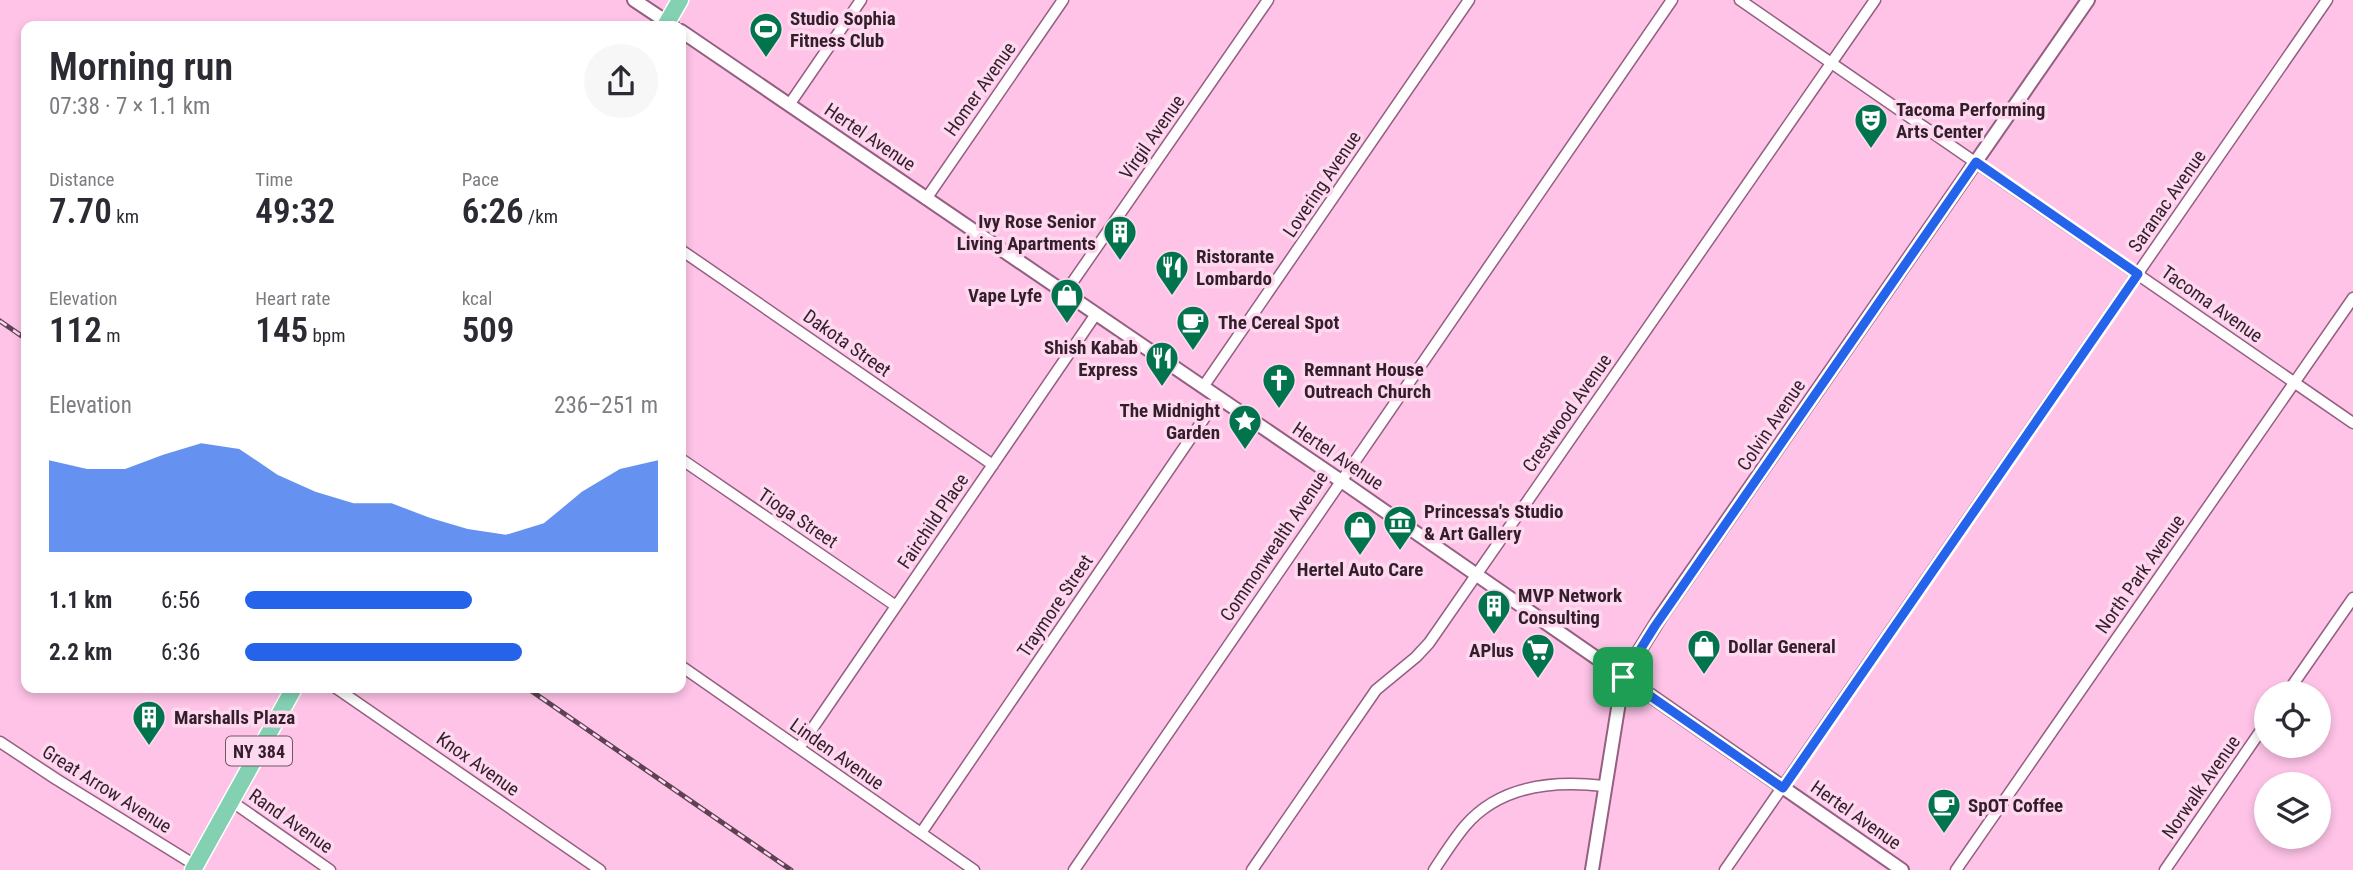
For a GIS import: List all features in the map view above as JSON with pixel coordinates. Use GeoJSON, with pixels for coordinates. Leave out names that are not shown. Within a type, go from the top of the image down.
{"type":"FeatureCollection","features":[{"type":"Feature","properties":{"kind":"main road"},"geometry":{"type":"LineString","coordinates":[[673,21],[680,0]]}},
{"type":"Feature","properties":{"kind":"main road","name":"NY 384"},"geometry":{"type":"LineString","coordinates":[[194,868],[291,693]]}},
{"type":"Feature","properties":{"kind":"street","name":"Hertel Avenue"},"geometry":{"type":"LineString","coordinates":[[634,0],[664,21]]}},
{"type":"Feature","properties":{"kind":"street"},"geometry":{"type":"LineString","coordinates":[[789,105],[861,0]]}},
{"type":"Feature","properties":{"kind":"street","name":"Homer Avenue"},"geometry":{"type":"LineString","coordinates":[[926,199],[1063,0]]}},
{"type":"Feature","properties":{"kind":"street","name":"Virgil Avenue"},"geometry":{"type":"LineString","coordinates":[[1065,293],[1268,0]]}},
{"type":"Feature","properties":{"kind":"street","name":"Lovering Avenue"},"geometry":{"type":"LineString","coordinates":[[1203,387],[1469,0]]}},
{"type":"Feature","properties":{"kind":"street","name":"Commonwealth Avenue"},"geometry":{"type":"LineString","coordinates":[[1074,870],[1672,0]]}},
{"type":"Feature","properties":{"kind":"street","name":"Tacoma Avenue"},"geometry":{"type":"LineString","coordinates":[[1740,0],[2353,423]]}},
{"type":"Feature","properties":{"kind":"street","name":"Crestwood Avenue"},"geometry":{"type":"LineString","coordinates":[[1252,870],[1371,696],[1384,681],[1422,652],[1875,0]]}},
{"type":"Feature","properties":{"kind":"street","name":"Colvin Avenue"},"geometry":{"type":"LineString","coordinates":[[1592,870],[1623,677],[1655,626],[2088,0]]}},
{"type":"Feature","properties":{"kind":"street","name":"Saranac Avenue"},"geometry":{"type":"LineString","coordinates":[[1725,870],[2327,0]]}},
{"type":"Feature","properties":{"kind":"street","name":"Hertel Avenue"},"geometry":{"type":"LineString","coordinates":[[686,36],[1203,387],[1902,870]]}},
{"type":"Feature","properties":{"kind":"street","name":"Dakota Street"},"geometry":{"type":"LineString","coordinates":[[686,253],[993,465]]}},
{"type":"Feature","properties":{"kind":"street","name":"North Park Avenue"},"geometry":{"type":"LineString","coordinates":[[1956,870],[2353,298]]}},
{"type":"Feature","properties":{"kind":"street","name":"Fairchild Place"},"geometry":{"type":"LineString","coordinates":[[799,748],[1096,314]]}},
{"type":"Feature","properties":{"kind":"street","name":"Traymore Street"},"geometry":{"type":"LineString","coordinates":[[921,833],[1218,398]]}},
{"type":"Feature","properties":{"kind":"street","name":"Tioga Street"},"geometry":{"type":"LineString","coordinates":[[686,462],[896,606]]}},
{"type":"Feature","properties":{"kind":"street"},"geometry":{"type":"LineString","coordinates":[[2295,681],[2353,598]]}},
{"type":"Feature","properties":{"kind":"street","name":"Linden Avenue"},"geometry":{"type":"LineString","coordinates":[[686,669],[974,870]]}},
{"type":"Feature","properties":{"kind":"street","name":"Knox Avenue"},"geometry":{"type":"LineString","coordinates":[[343,693],[600,870]]}},
{"type":"Feature","properties":{"kind":"street","name":"Norwalk Avenue"},"geometry":{"type":"LineString","coordinates":[[2165,870],[2254,740]]}},
{"type":"Feature","properties":{"kind":"street","name":"Great Arrow Avenue"},"geometry":{"type":"LineString","coordinates":[[0,742],[194,868]]}},
{"type":"Feature","properties":{"kind":"street"},"geometry":{"type":"LineString","coordinates":[[1434,870],[1466,825],[1491,804],[1506,796],[1538,785],[1558,783],[1604,786]]}},
{"type":"Feature","properties":{"kind":"street","name":"Rand Avenue"},"geometry":{"type":"LineString","coordinates":[[231,801],[330,870]]}},
{"type":"Feature","properties":{"kind":"railway"},"geometry":{"type":"LineString","coordinates":[[0,321],[21,336]]}},
{"type":"Feature","properties":{"kind":"railway"},"geometry":{"type":"LineString","coordinates":[[534,693],[791,870]]}},
{"type":"Feature","properties":{"kind":"place","name":"Studio Sophia Fitness Club"},"geometry":{"type":"Point","coordinates":[766,59]}},
{"type":"Feature","properties":{"kind":"place","name":"Tacoma Performing Arts Center"},"geometry":{"type":"Point","coordinates":[1871,150]}},
{"type":"Feature","properties":{"kind":"place","name":"Ivy Rose Senior Living Apartments"},"geometry":{"type":"Point","coordinates":[1120,262]}},
{"type":"Feature","properties":{"kind":"place","name":"Ristorante Lombardo"},"geometry":{"type":"Point","coordinates":[1172,297]}},
{"type":"Feature","properties":{"kind":"place","name":"Vape Lyfe"},"geometry":{"type":"Point","coordinates":[1067,325]}},
{"type":"Feature","properties":{"kind":"place","name":"The Cereal Spot"},"geometry":{"type":"Point","coordinates":[1193,352]}},
{"type":"Feature","properties":{"kind":"place","name":"Shish Kabab Express"},"geometry":{"type":"Point","coordinates":[1162,388]}},
{"type":"Feature","properties":{"kind":"place","name":"Remnant House Outreach Church"},"geometry":{"type":"Point","coordinates":[1279,410]}},
{"type":"Feature","properties":{"kind":"place","name":"The Midnight Garden"},"geometry":{"type":"Point","coordinates":[1245,451]}},
{"type":"Feature","properties":{"kind":"place","name":"Princessa's Studio & Art Gallery"},"geometry":{"type":"Point","coordinates":[1400,552]}},
{"type":"Feature","properties":{"kind":"place","name":"Hertel Auto Care"},"geometry":{"type":"Point","coordinates":[1360,557]}},
{"type":"Feature","properties":{"kind":"place","name":"MVP Network Consulting"},"geometry":{"type":"Point","coordinates":[1494,636]}},
{"type":"Feature","properties":{"kind":"place","name":"Dollar General"},"geometry":{"type":"Point","coordinates":[1704,676]}},
{"type":"Feature","properties":{"kind":"place","name":"APlus"},"geometry":{"type":"Point","coordinates":[1538,680]}},
{"type":"Feature","properties":{"kind":"place","name":"Marshalls Plaza"},"geometry":{"type":"Point","coordinates":[149,747]}},
{"type":"Feature","properties":{"kind":"place","name":"SpOT Coffee"},"geometry":{"type":"Point","coordinates":[1944,835]}},
{"type":"Feature","properties":{"kind":"route"},"geometry":{"type":"LineString","coordinates":[[1976,162],[2138,274],[1783,788],[1623,677],[1655,626],[1976,162]]}}]}
